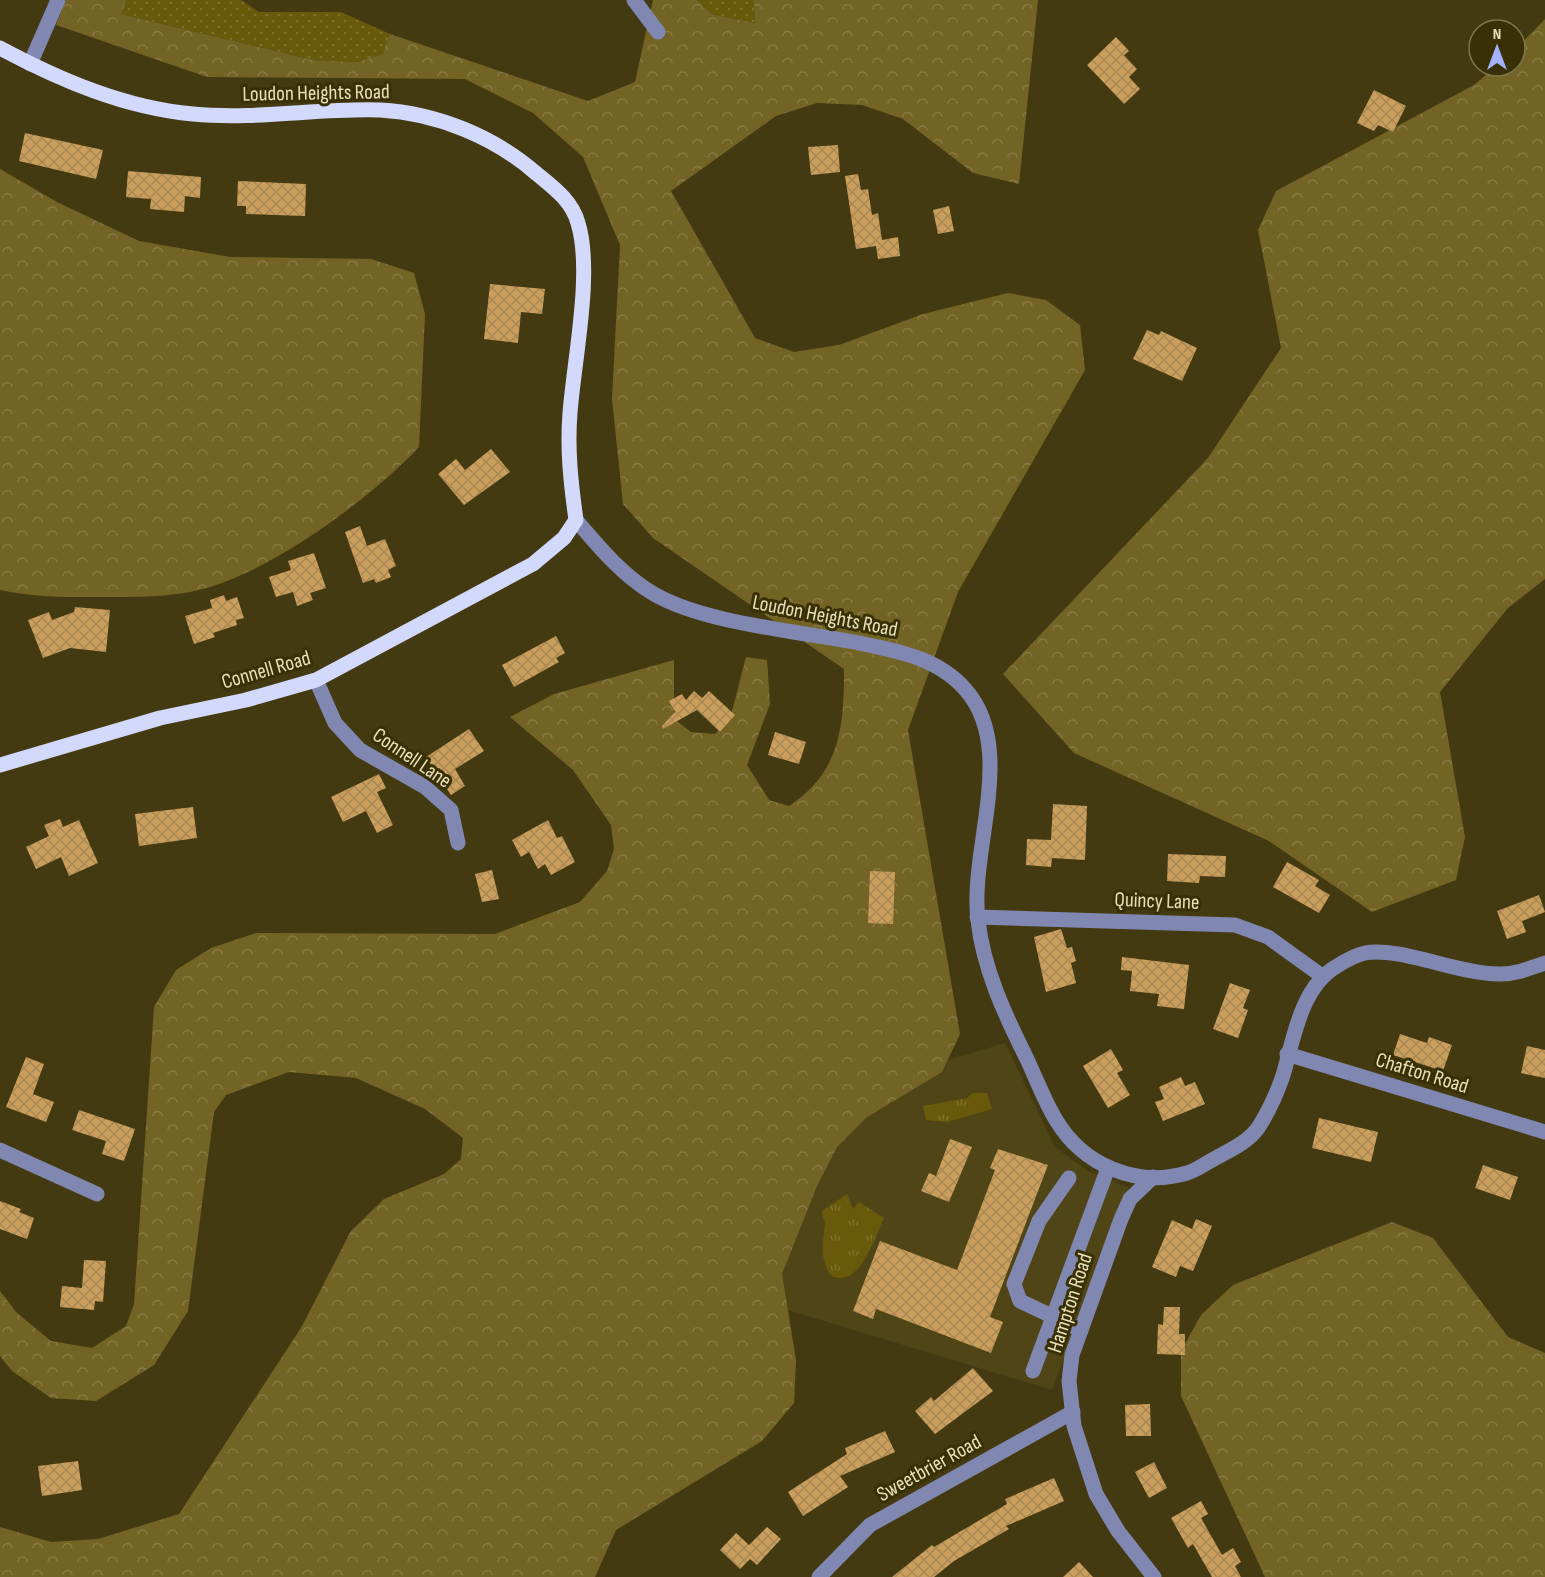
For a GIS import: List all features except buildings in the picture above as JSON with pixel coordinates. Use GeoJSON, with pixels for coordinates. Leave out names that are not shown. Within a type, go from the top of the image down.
{"type":"FeatureCollection","features":[{"type":"Feature","properties":{"kind":"main road","name":"Loudon Heights Road"},"geometry":{"type":"LineString","coordinates":[[0,48],[30,64],[122,101],[158,109],[193,114],[252,116],[380,110],[417,116],[465,129],[514,153],[567,199],[578,221],[585,252],[570,415],[568,466],[576,520]]}},
{"type":"Feature","properties":{"kind":"main road","name":"Connell Road"},"geometry":{"type":"LineString","coordinates":[[0,765],[160,718],[246,700],[316,680],[533,564],[564,538],[576,520]]}},
{"type":"Feature","properties":{"kind":"street"},"geometry":{"type":"LineString","coordinates":[[30,64],[58,0]]}},
{"type":"Feature","properties":{"kind":"street"},"geometry":{"type":"LineString","coordinates":[[634,0],[658,32]]}},
{"type":"Feature","properties":{"kind":"street","name":"Loudon Heights Road"},"geometry":{"type":"LineString","coordinates":[[576,520],[607,557],[653,593],[690,610],[903,651],[938,666],[964,687],[977,705],[987,734],[990,777],[977,882],[977,917],[996,990],[1057,1121],[1072,1142],[1108,1168],[1122,1175],[1153,1178],[1188,1173],[1241,1145],[1257,1128],[1283,1074],[1301,1012],[1322,976],[1348,959],[1366,952],[1387,952],[1472,972],[1500,974],[1520,972],[1545,963]]}},
{"type":"Feature","properties":{"kind":"street","name":"Connell Lane"},"geometry":{"type":"LineString","coordinates":[[316,680],[335,723],[360,750],[424,787],[451,810],[458,843]]}},
{"type":"Feature","properties":{"kind":"street","name":"Quincy Lane"},"geometry":{"type":"LineString","coordinates":[[977,917],[1235,925],[1268,937],[1322,976]]}},
{"type":"Feature","properties":{"kind":"street","name":"Chafton Road"},"geometry":{"type":"LineString","coordinates":[[1287,1054],[1545,1132]]}},
{"type":"Feature","properties":{"kind":"street"},"geometry":{"type":"LineString","coordinates":[[0,1150],[97,1194]]}},
{"type":"Feature","properties":{"kind":"street"},"geometry":{"type":"LineString","coordinates":[[1033,1371],[1108,1168]]}},
{"type":"Feature","properties":{"kind":"street"},"geometry":{"type":"LineString","coordinates":[[1069,1178],[1038,1221],[1014,1284],[1020,1301],[1081,1330]]}},
{"type":"Feature","properties":{"kind":"street","name":"Hampton Road"},"geometry":{"type":"LineString","coordinates":[[1153,1178],[1130,1199],[1072,1355],[1069,1381],[1073,1412],[1096,1494],[1118,1531],[1154,1577]]}},
{"type":"Feature","properties":{"kind":"street","name":"Sweetbrier Road"},"geometry":{"type":"LineString","coordinates":[[819,1577],[870,1525],[1073,1412]]}},
{"type":"Feature","properties":{"kind":"shaded area"},"geometry":{"type":"Polygon","coordinates":[[[1005,1043],[1055,1147],[1088,1171],[1129,1188],[1052,1390],[768,1304],[831,1095],[1005,1043]]]}},
{"type":"Feature","properties":{"kind":"green space"},"geometry":{"type":"Polygon","coordinates":[[[66,0],[127,0],[121,14],[313,60],[358,62],[382,54],[390,34],[588,101],[635,82],[653,0],[697,0],[712,14],[755,23],[754,0],[1038,0],[1019,184],[973,173],[903,119],[862,105],[817,103],[776,116],[671,191],[755,338],[794,352],[839,345],[923,314],[1008,293],[1046,300],[1080,325],[1085,370],[958,592],[908,730],[960,1034],[942,1072],[867,1117],[837,1147],[817,1186],[782,1274],[796,1360],[794,1403],[762,1441],[616,1530],[595,1577],[0,1577],[0,1527],[51,1542],[98,1539],[179,1514],[301,1328],[351,1231],[384,1199],[444,1174],[461,1159],[463,1138],[425,1109],[356,1078],[289,1072],[226,1095],[214,1112],[188,1311],[154,1365],[96,1401],[51,1398],[12,1371],[0,1356],[0,1291],[17,1313],[51,1341],[92,1348],[126,1326],[134,1304],[154,1007],[176,970],[211,948],[256,933],[495,934],[580,902],[607,871],[614,849],[611,825],[573,770],[510,717],[554,694],[674,660],[674,719],[691,732],[715,734],[730,719],[746,657],[767,660],[770,704],[747,765],[769,800],[789,806],[820,778],[829,762],[840,728],[844,690],[844,669],[653,538],[623,504],[612,399],[620,245],[583,157],[533,113],[465,79],[207,77],[56,25],[66,0]]]}},
{"type":"Feature","properties":{"kind":"green space"},"geometry":{"type":"Polygon","coordinates":[[[127,0],[241,0],[259,12],[341,12],[390,34],[382,54],[358,62],[313,60],[121,14],[127,0]]]}},
{"type":"Feature","properties":{"kind":"green space"},"geometry":{"type":"Polygon","coordinates":[[[697,0],[754,0],[755,23],[712,14],[697,0]]]}},
{"type":"Feature","properties":{"kind":"green space"},"geometry":{"type":"Polygon","coordinates":[[[1545,19],[1545,579],[1508,608],[1440,692],[1465,837],[1456,880],[1372,912],[1269,841],[1074,753],[1003,674],[1208,458],[1281,348],[1258,230],[1276,191],[1474,85],[1482,78],[1527,78],[1527,38],[1545,19]]]}},
{"type":"Feature","properties":{"kind":"green space"},"geometry":{"type":"Polygon","coordinates":[[[0,169],[57,202],[139,241],[230,257],[371,259],[414,273],[425,314],[419,447],[374,489],[317,532],[256,568],[227,581],[186,593],[147,596],[47,596],[0,590],[0,169]]]}},
{"type":"Feature","properties":{"kind":"green space"},"geometry":{"type":"Polygon","coordinates":[[[973,1093],[987,1093],[992,1109],[947,1122],[926,1120],[923,1106],[967,1098],[973,1093]]]}},
{"type":"Feature","properties":{"kind":"green space"},"geometry":{"type":"Polygon","coordinates":[[[847,1194],[853,1209],[859,1202],[884,1218],[858,1269],[841,1278],[831,1276],[825,1263],[823,1250],[825,1224],[822,1211],[847,1194]]]}},
{"type":"Feature","properties":{"kind":"green space"},"geometry":{"type":"Polygon","coordinates":[[[1392,1222],[1433,1238],[1508,1337],[1545,1353],[1545,1577],[1265,1577],[1181,1396],[1181,1351],[1201,1315],[1233,1285],[1392,1222]]]}}]}
